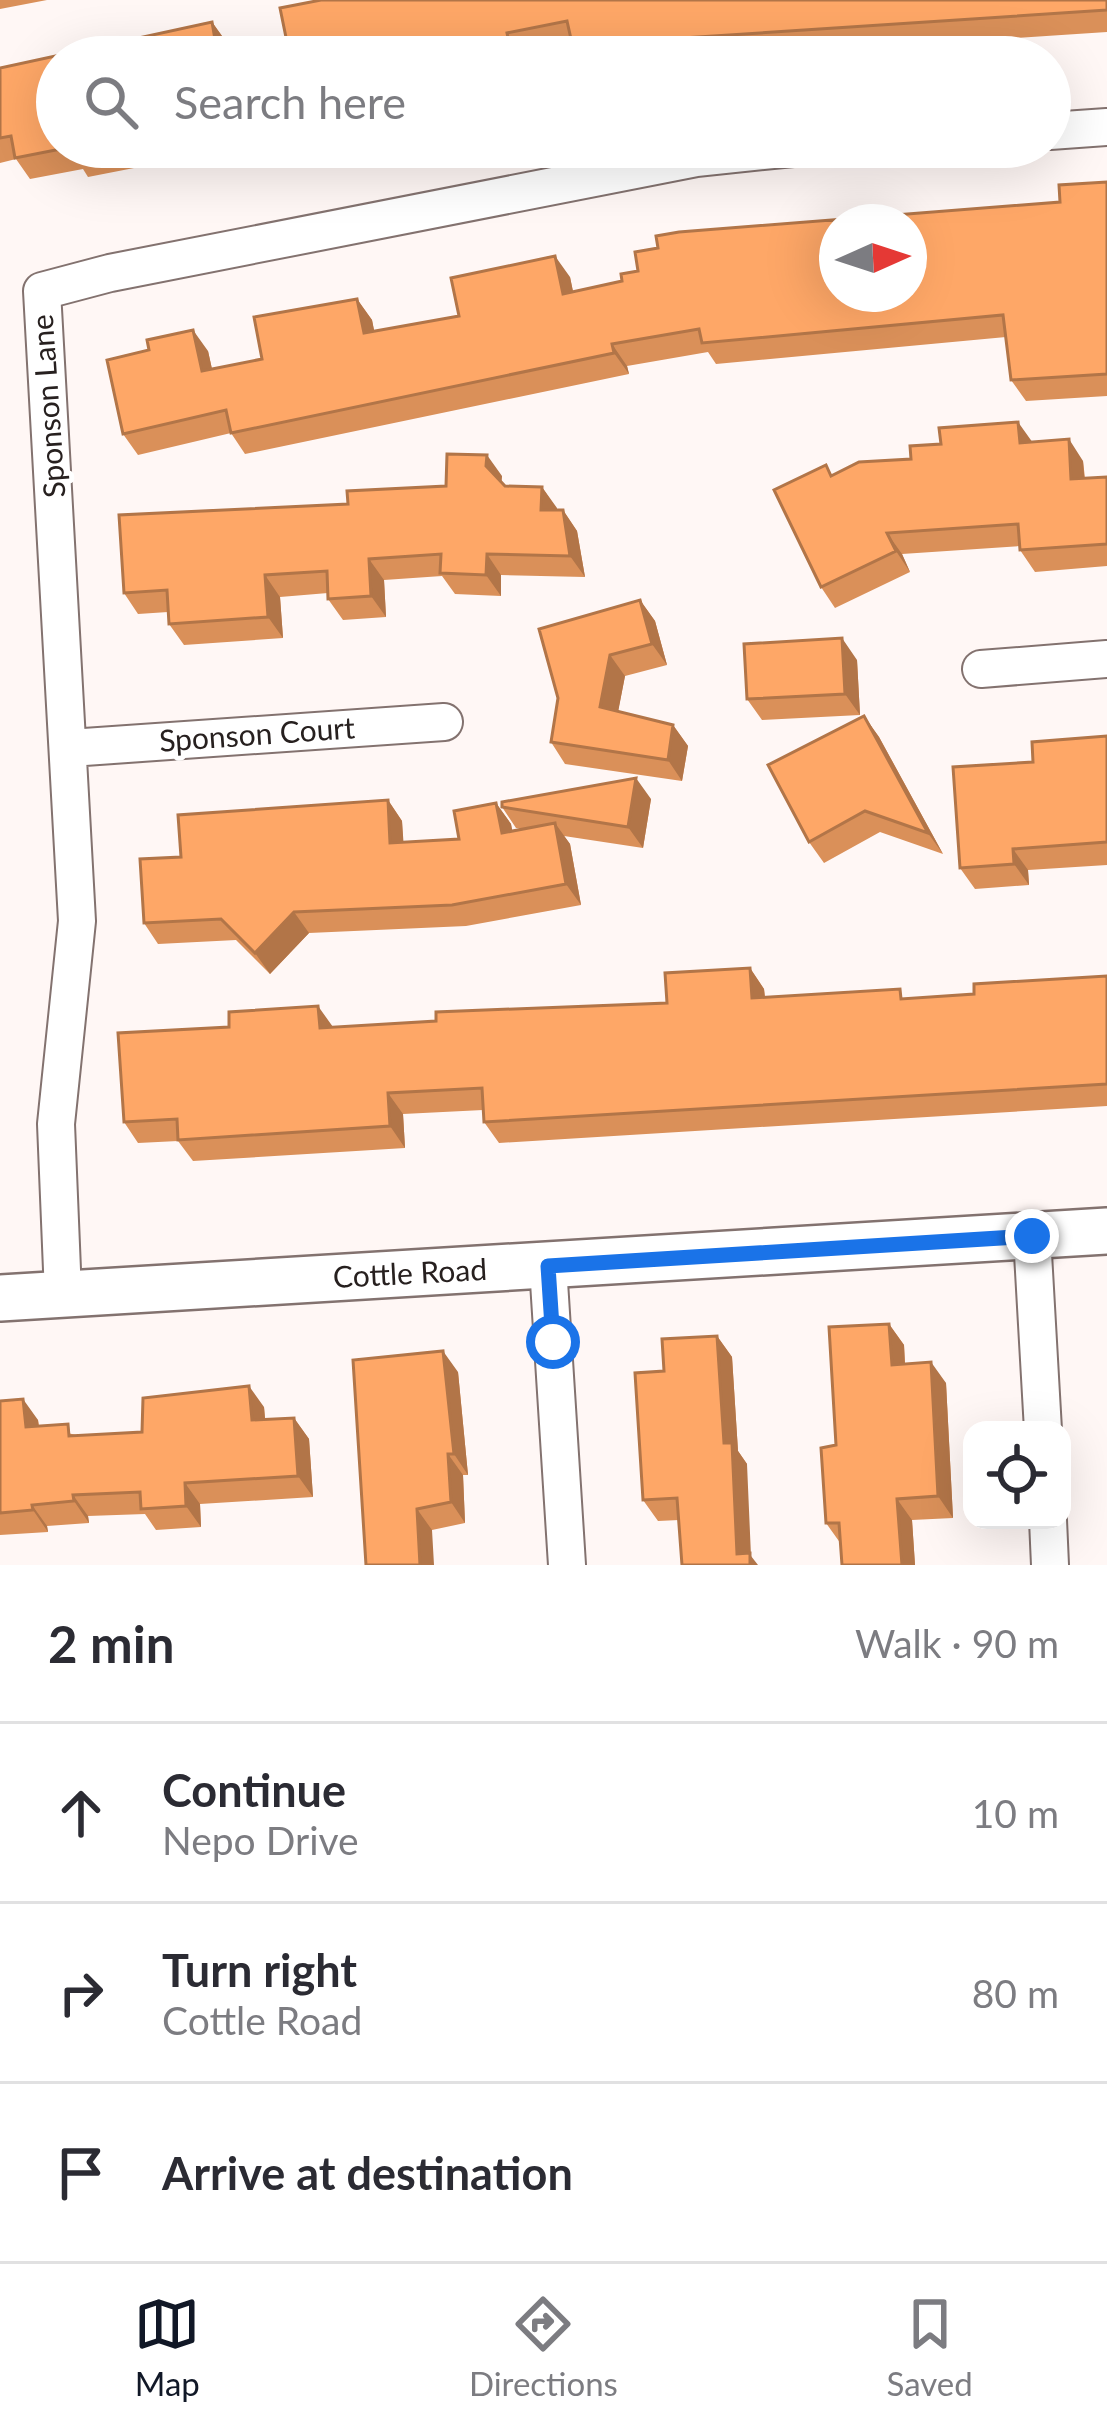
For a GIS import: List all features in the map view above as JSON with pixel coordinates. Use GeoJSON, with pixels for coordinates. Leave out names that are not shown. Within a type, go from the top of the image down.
{"type":"FeatureCollection","features":[{"type":"Feature","properties":{"kind":"street"},"geometry":{"type":"LineString","coordinates":[[1071,130],[1107,128]]}},
{"type":"Feature","properties":{"kind":"street","name":"Sponson Lane"},"geometry":{"type":"LineString","coordinates":[[63,1294],[56,1124],[77,921],[42,291],[647,168]]}},
{"type":"Feature","properties":{"kind":"street"},"geometry":{"type":"LineString","coordinates":[[981,669],[1107,659]]}},
{"type":"Feature","properties":{"kind":"street","name":"Sponson Court"},"geometry":{"type":"LineString","coordinates":[[70,748],[444,722]]}},
{"type":"Feature","properties":{"kind":"street","name":"Cottle Road"},"geometry":{"type":"LineString","coordinates":[[0,1298],[1107,1231]]}},
{"type":"Feature","properties":{"kind":"street"},"geometry":{"type":"LineString","coordinates":[[1032,1236],[1042,1421]]}},
{"type":"Feature","properties":{"kind":"street"},"geometry":{"type":"LineString","coordinates":[[548,1266],[567,1565]]}},
{"type":"Feature","properties":{"kind":"street"},"geometry":{"type":"LineString","coordinates":[[1048,1529],[1050,1565]]}},
{"type":"Feature","properties":{"kind":"building"},"geometry":{"type":"Polygon","coordinates":[[[321,0],[1107,0],[1107,10],[714,36],[570,36],[567,21],[508,36],[286,36],[280,8],[321,0]]]}},
{"type":"Feature","properties":{"kind":"building"},"geometry":{"type":"Polygon","coordinates":[[[212,22],[214,36],[147,36],[212,22]]]}},
{"type":"Feature","properties":{"kind":"building"},"geometry":{"type":"Polygon","coordinates":[[[36,60],[36,154],[15,158],[11,136],[0,138],[0,68],[36,60]]]}},
{"type":"Feature","properties":{"kind":"building"},"geometry":{"type":"Polygon","coordinates":[[[1107,182],[1107,374],[1011,380],[1003,315],[702,343],[699,329],[612,344],[614,353],[231,433],[226,410],[123,434],[107,360],[149,350],[147,340],[193,330],[202,371],[262,359],[254,317],[357,299],[364,333],[459,316],[451,278],[555,256],[563,294],[622,281],[621,274],[638,271],[635,252],[658,248],[656,236],[819,221],[819,312],[927,312],[927,212],[1060,202],[1059,185],[1107,182]]]}},
{"type":"Feature","properties":{"kind":"building"},"geometry":{"type":"Polygon","coordinates":[[[1018,422],[1020,443],[1069,439],[1071,479],[1107,477],[1107,544],[1020,550],[1018,524],[887,533],[896,551],[821,587],[774,490],[826,465],[831,476],[859,462],[911,459],[910,446],[941,444],[939,428],[1018,422]]]}},
{"type":"Feature","properties":{"kind":"building"},"geometry":{"type":"Polygon","coordinates":[[[447,454],[487,455],[486,466],[505,486],[542,487],[541,510],[563,510],[570,556],[487,554],[486,575],[440,573],[441,554],[369,559],[371,596],[328,599],[327,571],[265,575],[268,617],[169,624],[167,590],[124,593],[119,515],[348,504],[347,491],[446,486],[447,454]]]}},
{"type":"Feature","properties":{"kind":"building"},"geometry":{"type":"Polygon","coordinates":[[[640,600],[652,644],[610,655],[600,707],[673,725],[668,760],[551,742],[558,698],[539,629],[640,600]]]}},
{"type":"Feature","properties":{"kind":"building"},"geometry":{"type":"Polygon","coordinates":[[[842,638],[845,694],[747,699],[744,644],[842,638]]]}},
{"type":"Feature","properties":{"kind":"building"},"geometry":{"type":"Polygon","coordinates":[[[864,716],[928,833],[865,811],[809,842],[768,765],[864,716]]]}},
{"type":"Feature","properties":{"kind":"building"},"geometry":{"type":"Polygon","coordinates":[[[1107,736],[1107,842],[1013,849],[1014,864],[960,868],[953,767],[1033,762],[1032,742],[1107,736]]]}},
{"type":"Feature","properties":{"kind":"building"},"geometry":{"type":"Polygon","coordinates":[[[636,778],[628,827],[502,807],[502,802],[636,778]]]}},
{"type":"Feature","properties":{"kind":"building"},"geometry":{"type":"Polygon","coordinates":[[[388,800],[390,843],[459,839],[454,811],[496,803],[502,833],[555,823],[566,884],[452,905],[294,912],[255,953],[221,919],[144,923],[140,859],[181,857],[178,815],[388,800]]]}},
{"type":"Feature","properties":{"kind":"building"},"geometry":{"type":"Polygon","coordinates":[[[750,968],[752,998],[900,989],[901,999],[974,994],[974,984],[1107,976],[1107,1084],[484,1122],[482,1088],[388,1093],[390,1126],[178,1140],[177,1119],[124,1122],[118,1033],[229,1027],[229,1012],[318,1006],[320,1028],[436,1021],[436,1012],[667,1003],[665,973],[750,968]]]}},
{"type":"Feature","properties":{"kind":"building"},"geometry":{"type":"Polygon","coordinates":[[[889,1324],[892,1365],[931,1362],[938,1496],[897,1499],[902,1565],[842,1565],[839,1523],[826,1523],[821,1448],[836,1445],[829,1327],[889,1324]]]}},
{"type":"Feature","properties":{"kind":"building"},"geometry":{"type":"Polygon","coordinates":[[[717,1336],[724,1443],[732,1443],[737,1554],[750,1553],[750,1565],[682,1565],[677,1498],[643,1500],[635,1373],[664,1371],[662,1339],[717,1336]]]}},
{"type":"Feature","properties":{"kind":"building"},"geometry":{"type":"Polygon","coordinates":[[[443,1351],[454,1454],[448,1454],[451,1502],[417,1509],[420,1565],[366,1565],[353,1360],[443,1351]]]}},
{"type":"Feature","properties":{"kind":"building"},"geometry":{"type":"Polygon","coordinates":[[[249,1386],[252,1420],[294,1418],[298,1476],[185,1483],[186,1506],[141,1509],[140,1492],[73,1495],[74,1501],[0,1513],[0,1401],[23,1399],[26,1427],[68,1424],[69,1436],[142,1432],[143,1398],[249,1386]]]}},
{"type":"Feature","properties":{"kind":"route"},"geometry":{"type":"LineString","coordinates":[[553,1342],[548,1266],[1032,1236]]}}]}
